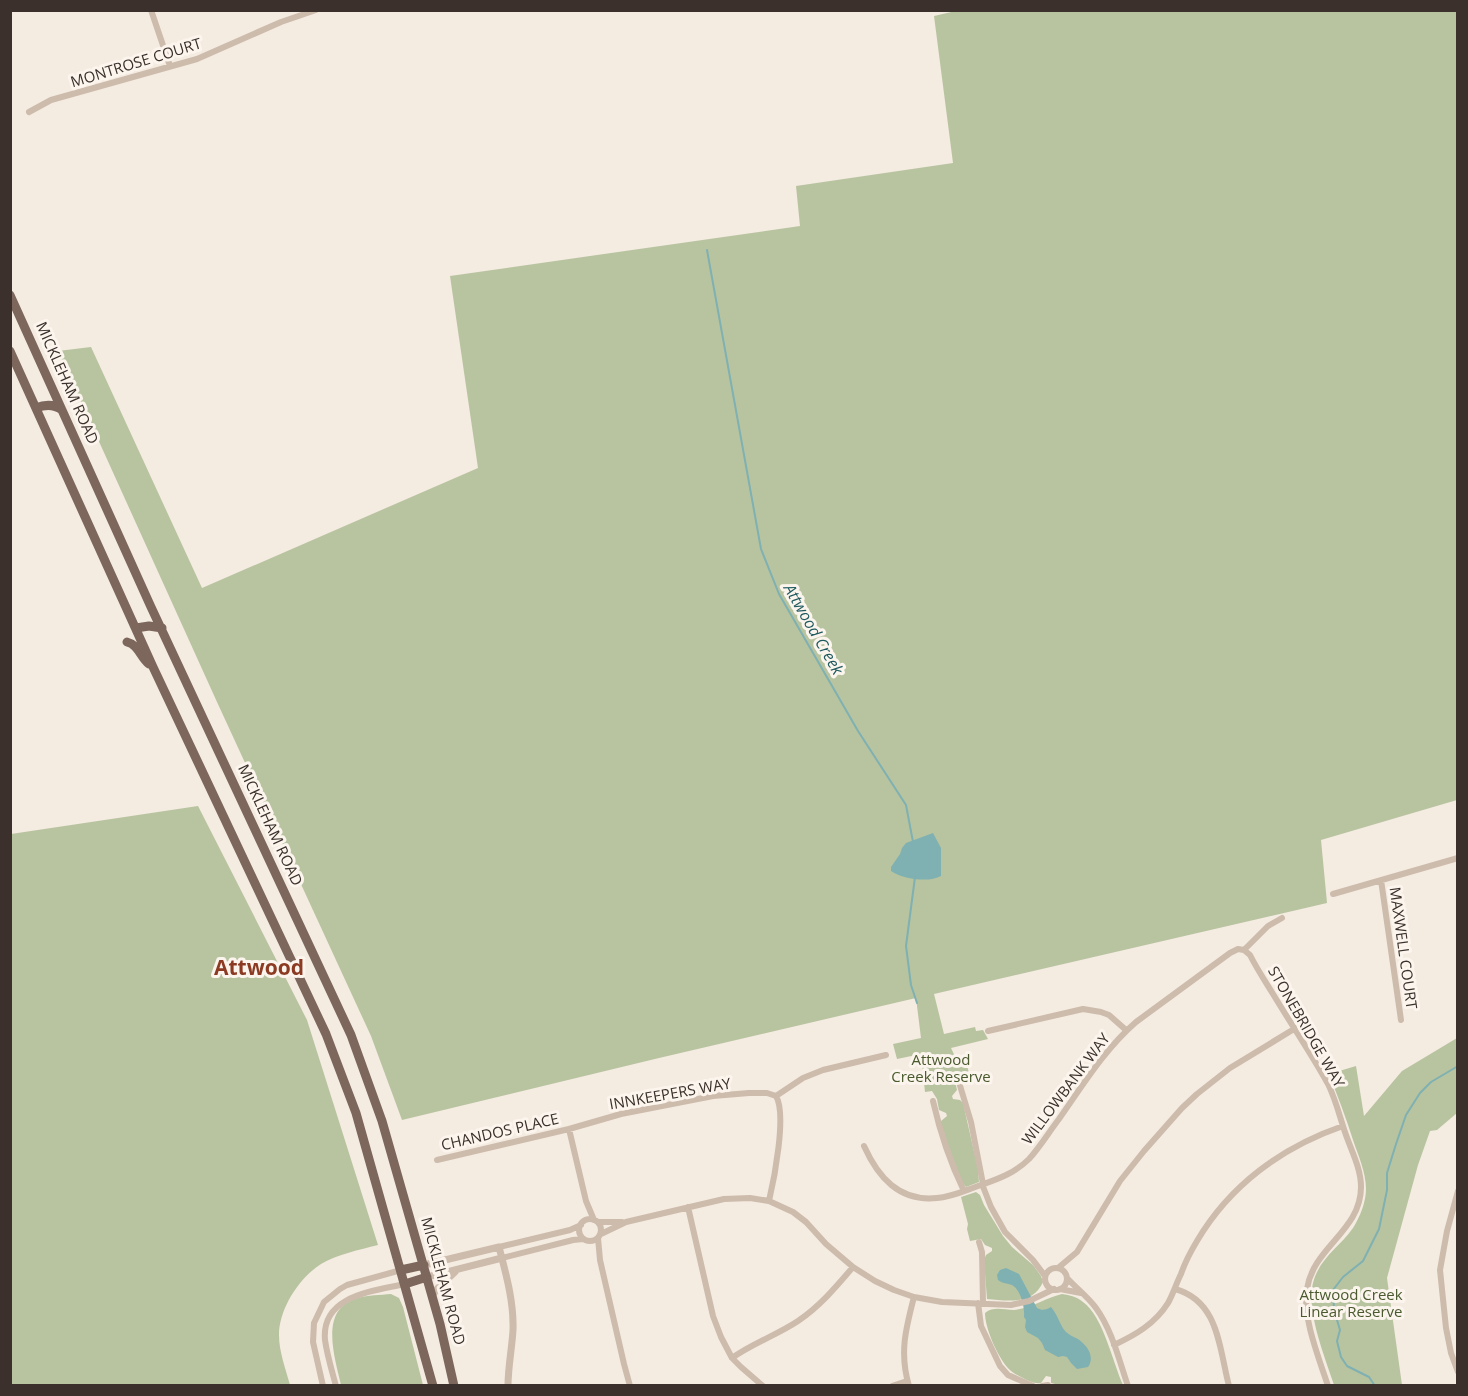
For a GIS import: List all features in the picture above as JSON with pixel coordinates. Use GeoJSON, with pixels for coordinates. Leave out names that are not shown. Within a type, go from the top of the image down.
{"type":"FeatureCollection","features":[{"type":"Feature","properties":{"kind":"main road","name":"MICKLEHAM ROAD"},"geometry":{"type":"LineString","coordinates":[[10,295],[351,1035],[382,1121],[424,1265],[454,1386]]}},
{"type":"Feature","properties":{"kind":"main road"},"geometry":{"type":"LineString","coordinates":[[10,351],[153,667],[326,1034],[356,1113],[433,1386]]}},
{"type":"Feature","properties":{"kind":"main road"},"geometry":{"type":"LineString","coordinates":[[36,408],[49,405],[57,406],[63,411]]}},
{"type":"Feature","properties":{"kind":"main road"},"geometry":{"type":"LineString","coordinates":[[136,628],[162,628]]}},
{"type":"Feature","properties":{"kind":"main road"},"geometry":{"type":"LineString","coordinates":[[141,639],[162,628]]}},
{"type":"Feature","properties":{"kind":"main road"},"geometry":{"type":"LineString","coordinates":[[127,642],[134,645],[145,661],[153,667]]}},
{"type":"Feature","properties":{"kind":"main road"},"geometry":{"type":"LineString","coordinates":[[401,1270],[424,1265]]}},
{"type":"Feature","properties":{"kind":"main road"},"geometry":{"type":"LineString","coordinates":[[405,1284],[427,1277]]}},
{"type":"Feature","properties":{"kind":"street"},"geometry":{"type":"LineString","coordinates":[[151,10],[170,66]]}},
{"type":"Feature","properties":{"kind":"street","name":"MONTROSE COURT"},"geometry":{"type":"LineString","coordinates":[[29,112],[51,100],[197,59],[280,22],[316,10]]}},
{"type":"Feature","properties":{"kind":"street"},"geometry":{"type":"LineString","coordinates":[[1333,894],[1458,858]]}},
{"type":"Feature","properties":{"kind":"street","name":"MAXWELL COURT"},"geometry":{"type":"LineString","coordinates":[[1381,880],[1401,1020]]}},
{"type":"Feature","properties":{"kind":"street","name":"WILLOWBANK WAY"},"geometry":{"type":"LineString","coordinates":[[864,1146],[883,1178],[901,1191],[925,1198],[936,1198],[964,1191],[1019,1168],[1038,1149],[1104,1054],[1126,1030],[1230,953],[1238,949],[1244,950],[1268,926],[1282,918]]}},
{"type":"Feature","properties":{"kind":"street","name":"STONEBRIDGE WAY"},"geometry":{"type":"LineString","coordinates":[[1244,950],[1250,955],[1328,1084],[1359,1173],[1360,1199],[1353,1219],[1318,1259],[1308,1281],[1306,1297],[1308,1318],[1328,1386]]}},
{"type":"Feature","properties":{"kind":"street"},"geometry":{"type":"LineString","coordinates":[[988,1030],[1083,1009],[1109,1015],[1126,1030]]}},
{"type":"Feature","properties":{"kind":"street"},"geometry":{"type":"LineString","coordinates":[[427,1277],[573,1240],[587,1240],[600,1236],[626,1222],[688,1207],[736,1198],[750,1198],[768,1201],[793,1212],[853,1267],[894,1290],[914,1297],[942,1302],[1011,1305],[1029,1301],[1065,1284],[1073,1257],[1120,1181],[1182,1108],[1230,1068],[1294,1029]]}},
{"type":"Feature","properties":{"kind":"street"},"geometry":{"type":"LineString","coordinates":[[768,1201],[779,1142],[780,1107],[776,1096],[803,1078],[823,1070],[885,1055]]}},
{"type":"Feature","properties":{"kind":"street"},"geometry":{"type":"LineString","coordinates":[[958,1079],[969,1116],[983,1184],[991,1207],[1005,1232],[1033,1260],[1051,1288],[1081,1294]]}},
{"type":"Feature","properties":{"kind":"street","name":"INNKEEPERS WAY"},"geometry":{"type":"LineString","coordinates":[[569,1129],[621,1114],[713,1096],[767,1093],[776,1096]]}},
{"type":"Feature","properties":{"kind":"street"},"geometry":{"type":"LineString","coordinates":[[933,1101],[946,1149],[964,1191]]}},
{"type":"Feature","properties":{"kind":"street"},"geometry":{"type":"LineString","coordinates":[[1114,1345],[1134,1336],[1154,1320],[1169,1302],[1197,1240],[1223,1204],[1253,1174],[1288,1150],[1343,1126]]}},
{"type":"Feature","properties":{"kind":"street"},"geometry":{"type":"LineString","coordinates":[[569,1129],[586,1201],[602,1228],[600,1260],[630,1386]]}},
{"type":"Feature","properties":{"kind":"street","name":"CHANDOS PLACE"},"geometry":{"type":"LineString","coordinates":[[437,1160],[569,1129]]}},
{"type":"Feature","properties":{"kind":"street"},"geometry":{"type":"LineString","coordinates":[[1458,1191],[1447,1231],[1440,1270],[1446,1328],[1458,1372]]}},
{"type":"Feature","properties":{"kind":"street"},"geometry":{"type":"LineString","coordinates":[[586,1201],[583,1223],[579,1232],[600,1260]]}},
{"type":"Feature","properties":{"kind":"street"},"geometry":{"type":"LineString","coordinates":[[688,1207],[713,1316],[721,1337],[732,1358],[763,1386]]}},
{"type":"Feature","properties":{"kind":"street"},"geometry":{"type":"LineString","coordinates":[[424,1265],[570,1230],[583,1223],[626,1222]]}},
{"type":"Feature","properties":{"kind":"street"},"geometry":{"type":"LineString","coordinates":[[980,1242],[982,1252],[981,1326],[1000,1366],[1008,1375],[1033,1386]]}},
{"type":"Feature","properties":{"kind":"street"},"geometry":{"type":"LineString","coordinates":[[499,1247],[513,1313],[508,1386]]}},
{"type":"Feature","properties":{"kind":"street"},"geometry":{"type":"LineString","coordinates":[[1037,1297],[1054,1268],[1073,1257]]}},
{"type":"Feature","properties":{"kind":"street"},"geometry":{"type":"LineString","coordinates":[[1033,1260],[1066,1275],[1081,1294],[1091,1301],[1114,1345],[1128,1386]]}},
{"type":"Feature","properties":{"kind":"street"},"geometry":{"type":"LineString","coordinates":[[732,1358],[811,1312],[853,1267]]}},
{"type":"Feature","properties":{"kind":"street"},"geometry":{"type":"LineString","coordinates":[[432,1296],[460,1269]]}},
{"type":"Feature","properties":{"kind":"street"},"geometry":{"type":"LineString","coordinates":[[323,1386],[313,1342],[314,1323],[324,1302],[347,1285],[401,1270]]}},
{"type":"Feature","properties":{"kind":"street"},"geometry":{"type":"LineString","coordinates":[[336,1386],[325,1340],[326,1329],[334,1311],[342,1301],[354,1296],[405,1284]]}},
{"type":"Feature","properties":{"kind":"street"},"geometry":{"type":"LineString","coordinates":[[1175,1289],[1190,1294],[1198,1300],[1210,1316],[1229,1386]]}},
{"type":"Feature","properties":{"kind":"street"},"geometry":{"type":"LineString","coordinates":[[892,1386],[908,1383],[903,1355],[914,1297]]}},
{"type":"Feature","properties":{"kind":"street"},"geometry":{"type":"LineString","coordinates":[[1042,1386],[1048,1385]]}},
{"type":"Feature","properties":{"kind":"green space","name":"Attwood Creek Reserve"},"geometry":{"type":"Polygon","coordinates":[[[960,10],[1457,11],[1457,800],[1321,840],[1327,903],[934,994],[944,1034],[975,1027],[976,1031],[983,1030],[988,1039],[951,1048],[960,1067],[967,1065],[970,1078],[965,1084],[959,1080],[955,1082],[957,1090],[952,1096],[953,1099],[963,1103],[978,1169],[979,1182],[966,1187],[940,1125],[947,1116],[946,1113],[939,1110],[937,1099],[932,1091],[925,1092],[921,1054],[897,1059],[893,1044],[921,1038],[916,998],[402,1120],[371,1036],[58,351],[91,347],[202,588],[478,468],[450,276],[800,226],[796,186],[953,163],[934,16],[960,10]]]}},
{"type":"Feature","properties":{"kind":"green space"},"geometry":{"type":"Polygon","coordinates":[[[198,806],[307,1020],[378,1245],[341,1255],[321,1264],[305,1277],[292,1295],[282,1315],[279,1335],[281,1354],[290,1385],[11,1385],[11,834],[198,806]]]}},
{"type":"Feature","properties":{"kind":"green space","name":"Attwood Creek Linear Reserve"},"geometry":{"type":"Polygon","coordinates":[[[1457,1038],[1457,1113],[1437,1130],[1430,1131],[1418,1165],[1387,1278],[1402,1385],[1334,1385],[1314,1321],[1313,1283],[1325,1259],[1356,1224],[1364,1204],[1366,1189],[1365,1176],[1329,1075],[1356,1066],[1364,1116],[1402,1071],[1457,1038]]]}},
{"type":"Feature","properties":{"kind":"green space"},"geometry":{"type":"Polygon","coordinates":[[[976,1192],[980,1195],[1003,1236],[1041,1276],[1043,1282],[1033,1295],[1019,1300],[987,1299],[984,1260],[992,1248],[985,1245],[981,1239],[970,1241],[961,1197],[976,1192]]]}},
{"type":"Feature","properties":{"kind":"green space"},"geometry":{"type":"Polygon","coordinates":[[[391,1294],[399,1298],[403,1307],[423,1385],[341,1385],[332,1335],[333,1323],[338,1312],[346,1304],[358,1298],[391,1294]]]}},
{"type":"Feature","properties":{"kind":"green space"},"geometry":{"type":"Polygon","coordinates":[[[1062,1294],[1081,1300],[1090,1309],[1107,1340],[1123,1385],[1059,1385],[1051,1383],[1051,1377],[1046,1376],[1041,1383],[1034,1383],[1012,1372],[1003,1362],[989,1334],[985,1313],[995,1309],[1021,1309],[1062,1294]]]}},
{"type":"Feature","properties":{"kind":"water"},"geometry":{"type":"Polygon","coordinates":[[[933,833],[941,848],[941,876],[916,879],[891,871],[891,867],[906,843],[933,833]]]}},
{"type":"Feature","properties":{"kind":"water"},"geometry":{"type":"Polygon","coordinates":[[[1006,1268],[1019,1274],[1037,1308],[1044,1310],[1051,1307],[1066,1332],[1085,1345],[1091,1356],[1088,1367],[1077,1369],[1067,1357],[1058,1357],[1045,1350],[1038,1338],[1027,1332],[1023,1304],[1018,1291],[1012,1285],[998,1280],[997,1275],[1000,1270],[1006,1268]]]}},
{"type":"Feature","properties":{"kind":"waterway","name":"Attwood Creek"},"geometry":{"type":"LineString","coordinates":[[707,250],[761,549],[779,594],[858,731],[906,805],[913,842]]}},
{"type":"Feature","properties":{"kind":"waterway","name":"Attwood Creek"},"geometry":{"type":"LineString","coordinates":[[915,877],[906,946],[911,985],[917,1003]]}},
{"type":"Feature","properties":{"kind":"waterway","name":"Attwood Creek"},"geometry":{"type":"LineString","coordinates":[[1375,1386],[1369,1377],[1347,1366],[1341,1357],[1337,1341],[1340,1330],[1334,1310],[1333,1290],[1343,1277],[1363,1261],[1379,1229],[1387,1190],[1387,1173],[1406,1115],[1420,1093],[1431,1082],[1458,1066]]}},
{"type":"Feature","properties":{"kind":"district","name":"Attwood"},"geometry":{"type":"Point","coordinates":[259,968]}}]}
